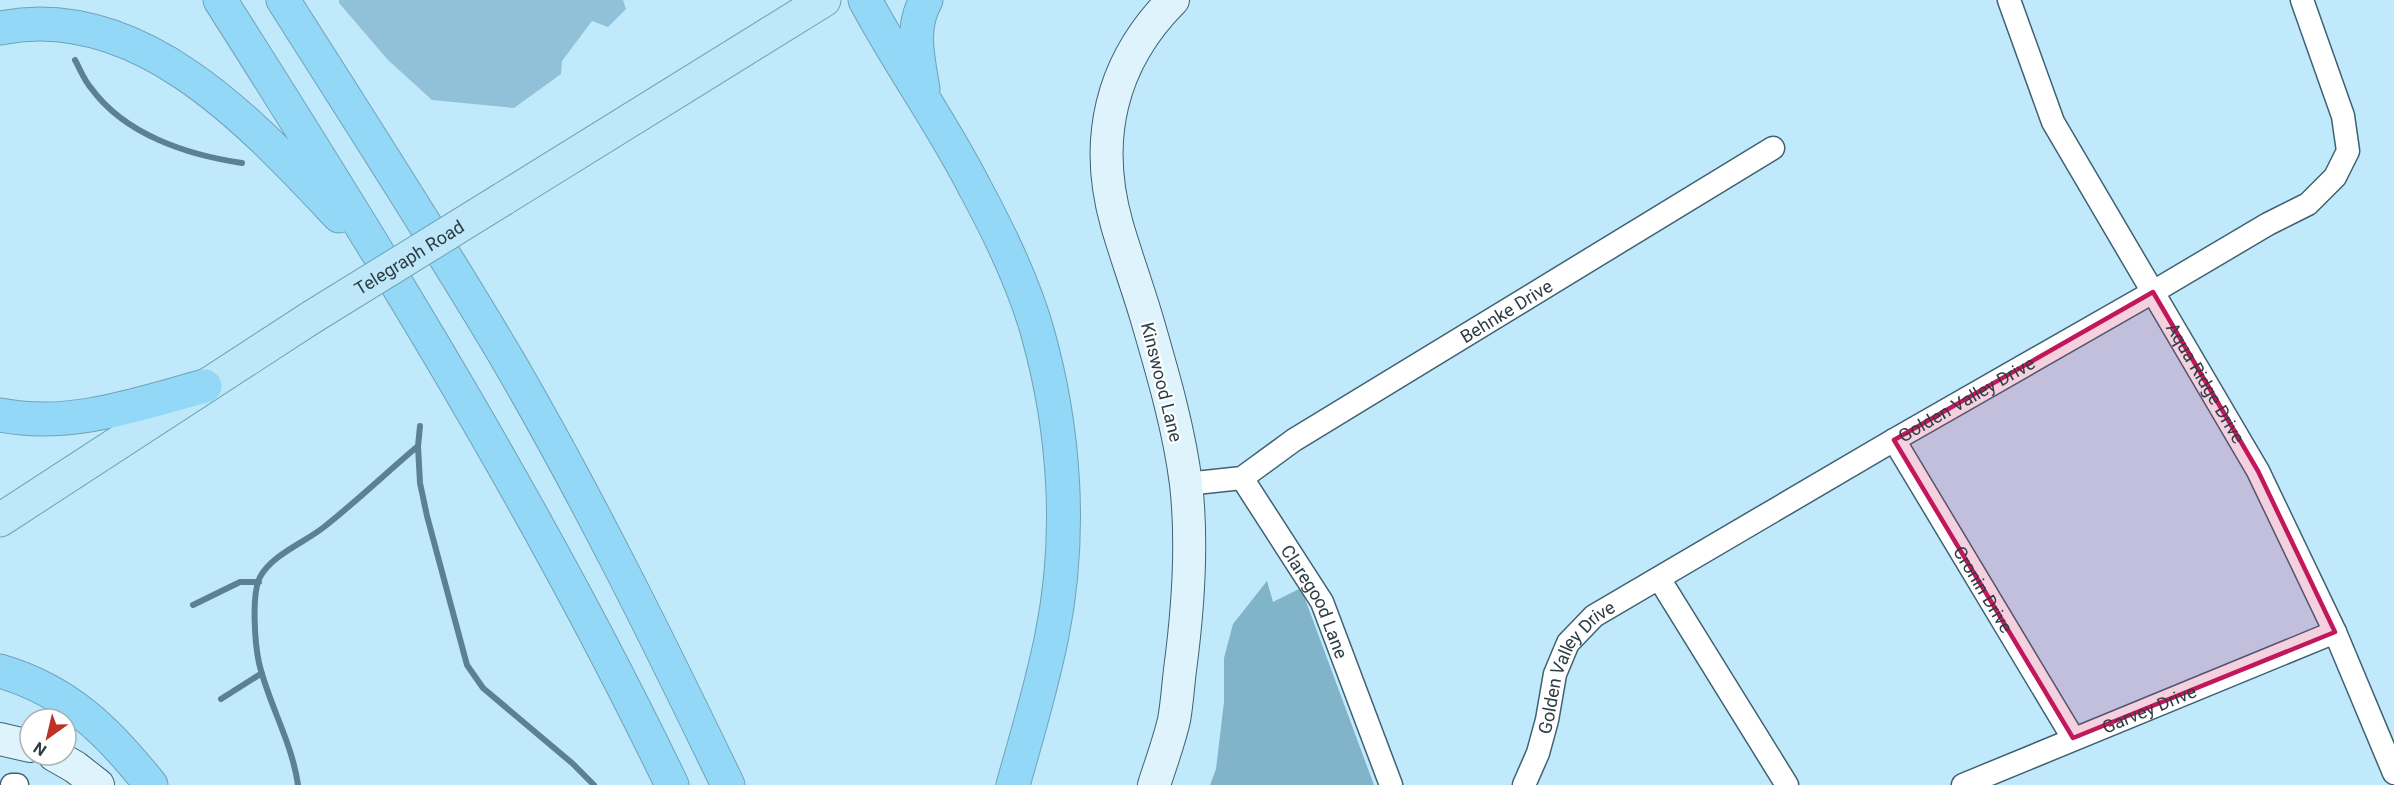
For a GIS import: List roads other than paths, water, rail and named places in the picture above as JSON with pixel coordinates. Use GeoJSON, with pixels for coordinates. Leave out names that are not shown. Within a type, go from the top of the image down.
{"type":"FeatureCollection","features":[{"type":"Feature","properties":{"kind":"highway"},"geometry":{"type":"LineString","coordinates":[[220,0],[316,152],[505,468],[611,663],[672,785]]}},
{"type":"Feature","properties":{"kind":"highway"},"geometry":{"type":"LineString","coordinates":[[283,0],[465,290],[558,449],[649,620],[728,785]]}},
{"type":"Feature","properties":{"kind":"highway"},"geometry":{"type":"LineString","coordinates":[[865,0],[975,187],[1003,243],[1038,332],[1057,426],[1063,503],[1063,542],[1058,591],[1044,669],[1013,785]]}},
{"type":"Feature","properties":{"kind":"highway"},"geometry":{"type":"LineString","coordinates":[[924,99],[916,32],[918,17],[926,0]]}},
{"type":"Feature","properties":{"kind":"highway"},"geometry":{"type":"LineString","coordinates":[[0,28],[40,24],[83,27],[128,40],[172,62],[198,78],[253,125],[382,261]]}},
{"type":"Feature","properties":{"kind":"highway"},"geometry":{"type":"LineString","coordinates":[[0,415],[40,420],[74,418],[205,386]]}},
{"type":"Feature","properties":{"kind":"highway"},"geometry":{"type":"LineString","coordinates":[[0,671],[23,678],[75,707],[114,740],[151,785]]}},
{"type":"Feature","properties":{"kind":"main road","name":"Telegraph Road"},"geometry":{"type":"LineString","coordinates":[[0,520],[312,317],[824,0]]}},
{"type":"Feature","properties":{"kind":"street","name":"Kinswood Lane"},"geometry":{"type":"LineString","coordinates":[[1154,785],[1174,720],[1185,635],[1189,559],[1186,484],[1161,370],[1116,224],[1105,152],[1107,121],[1117,87],[1130,57],[1144,34],[1173,0]]}},
{"type":"Feature","properties":{"kind":"street","name":"Aqua Ridge Drive"},"geometry":{"type":"LineString","coordinates":[[2009,0],[2053,122],[2258,471],[2335,632],[2394,773]]}},
{"type":"Feature","properties":{"kind":"street","name":"Golden Valley Drive"},"geometry":{"type":"LineString","coordinates":[[1524,785],[1538,753],[1547,720],[1555,674],[1568,643],[1594,616],[1660,580],[1894,440],[2268,224],[2308,204],[2335,177],[2348,152],[2343,116],[2302,0]]}},
{"type":"Feature","properties":{"kind":"street","name":"Behnke Drive"},"geometry":{"type":"LineString","coordinates":[[1242,478],[1294,440],[1773,148]]}},
{"type":"Feature","properties":{"kind":"street","name":"Cronin Drive"},"geometry":{"type":"LineString","coordinates":[[1894,440],[2073,738]]}},
{"type":"Feature","properties":{"kind":"street"},"geometry":{"type":"LineString","coordinates":[[1186,484],[1242,478]]}},
{"type":"Feature","properties":{"kind":"street","name":"Claregood Lane"},"geometry":{"type":"LineString","coordinates":[[1242,478],[1322,602],[1391,785]]}},
{"type":"Feature","properties":{"kind":"street"},"geometry":{"type":"LineString","coordinates":[[1660,580],[1787,785]]}},
{"type":"Feature","properties":{"kind":"street","name":"Garvey Drive"},"geometry":{"type":"LineString","coordinates":[[1963,785],[2335,632]]}},
{"type":"Feature","properties":{"kind":"street"},"geometry":{"type":"LineString","coordinates":[[0,739],[18,743]]}},
{"type":"Feature","properties":{"kind":"street"},"geometry":{"type":"LineString","coordinates":[[75,767],[98,785]]}},
{"type":"Feature","properties":{"kind":"waterway"},"geometry":{"type":"LineString","coordinates":[[75,60],[84,78],[105,104],[139,130],[200,155],[242,163]]}},
{"type":"Feature","properties":{"kind":"waterway"},"geometry":{"type":"LineString","coordinates":[[298,785],[291,754],[259,663],[255,620],[257,585],[260,577],[273,562],[324,527],[418,446],[420,426]]}},
{"type":"Feature","properties":{"kind":"waterway"},"geometry":{"type":"LineString","coordinates":[[418,446],[420,483],[427,516],[467,665],[483,688],[572,763],[594,785]]}},
{"type":"Feature","properties":{"kind":"waterway"},"geometry":{"type":"LineString","coordinates":[[193,605],[240,582],[259,582]]}},
{"type":"Feature","properties":{"kind":"waterway"},"geometry":{"type":"LineString","coordinates":[[221,699],[262,673]]}}]}
